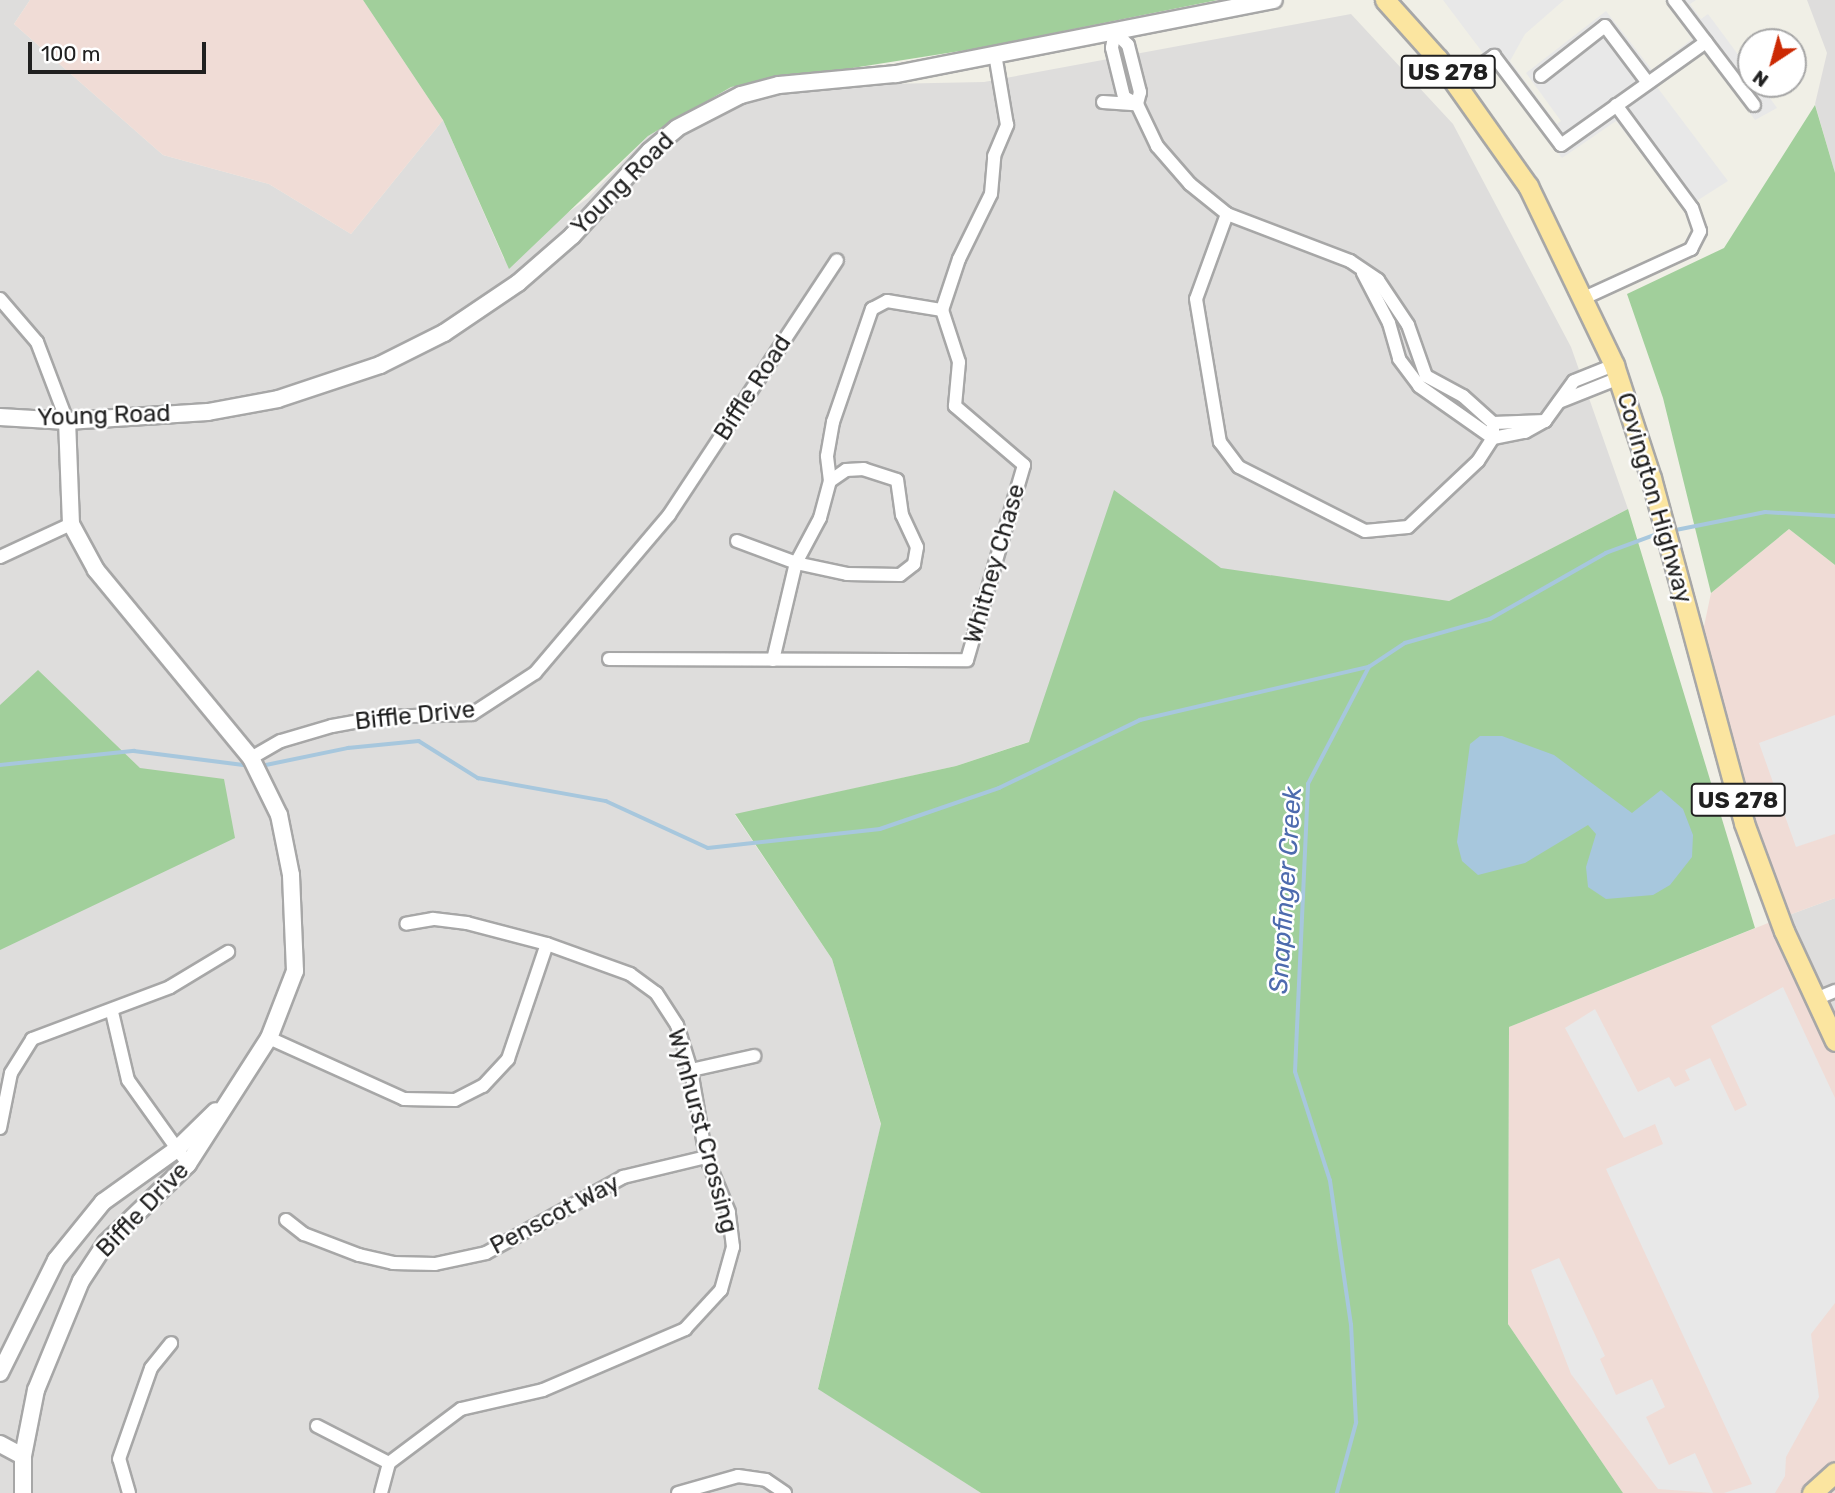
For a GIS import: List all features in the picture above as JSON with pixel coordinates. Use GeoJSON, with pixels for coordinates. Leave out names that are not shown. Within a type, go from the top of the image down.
{"type":"FeatureCollection","features":[{"type":"Feature","properties":{"kind":"main road","name":"Covington Highway"},"geometry":{"type":"LineString","coordinates":[[1385,0],[1456,83],[1528,186],[1584,298],[1616,372],[1651,478],[1744,823],[1835,1041]]}},
{"type":"Feature","properties":{"kind":"main road"},"geometry":{"type":"LineString","coordinates":[[1812,1493],[1835,1472]]}},
{"type":"Feature","properties":{"kind":"street","name":"Young Road"},"geometry":{"type":"LineString","coordinates":[[0,417],[67,421],[208,412],[347,378],[444,332],[518,283],[572,236],[650,151],[708,110],[779,85],[895,74],[1274,0]]}},
{"type":"Feature","properties":{"kind":"street"},"geometry":{"type":"LineString","coordinates":[[1677,1],[1754,104]]}},
{"type":"Feature","properties":{"kind":"street"},"geometry":{"type":"LineString","coordinates":[[1541,76],[1605,26],[1648,83]]}},
{"type":"Feature","properties":{"kind":"street"},"geometry":{"type":"LineString","coordinates":[[1115,32],[1128,45],[1140,92],[1137,104]]}},
{"type":"Feature","properties":{"kind":"street"},"geometry":{"type":"LineString","coordinates":[[1115,32],[1117,72],[1124,97],[1137,104],[1177,172],[1227,214],[1350,261],[1389,293],[1426,376],[1463,396],[1493,423],[1545,421]]}},
{"type":"Feature","properties":{"kind":"street"},"geometry":{"type":"LineString","coordinates":[[1456,83],[1494,56],[1561,145],[1706,42]]}},
{"type":"Feature","properties":{"kind":"street"},"geometry":{"type":"LineString","coordinates":[[774,660],[796,563],[820,518],[830,481],[827,456],[833,422],[872,309],[887,300],[942,310],[959,259],[991,194],[994,156],[1007,125],[995,54]]}},
{"type":"Feature","properties":{"kind":"street"},"geometry":{"type":"LineString","coordinates":[[1117,72],[1134,68]]}},
{"type":"Feature","properties":{"kind":"street"},"geometry":{"type":"LineString","coordinates":[[1103,102],[1137,104]]}},
{"type":"Feature","properties":{"kind":"street"},"geometry":{"type":"LineString","coordinates":[[1584,298],[1692,249],[1700,231],[1692,208],[1616,105]]}},
{"type":"Feature","properties":{"kind":"street"},"geometry":{"type":"LineString","coordinates":[[1227,214],[1196,299],[1220,442],[1239,467],[1365,531],[1408,527],[1478,461],[1493,438],[1493,423]]}},
{"type":"Feature","properties":{"kind":"street","name":"Biffle Road"},"geometry":{"type":"LineString","coordinates":[[669,515],[837,260]]}},
{"type":"Feature","properties":{"kind":"street"},"geometry":{"type":"LineString","coordinates":[[1363,273],[1389,323],[1399,359],[1419,386],[1493,438],[1525,432],[1545,421],[1574,381],[1616,372]]}},
{"type":"Feature","properties":{"kind":"street"},"geometry":{"type":"LineString","coordinates":[[0,299],[37,342],[67,421]]}},
{"type":"Feature","properties":{"kind":"street","name":"Whitney Chase"},"geometry":{"type":"LineString","coordinates":[[609,659],[967,660],[1024,465],[955,406],[959,362],[942,310]]}},
{"type":"Feature","properties":{"kind":"street","name":"Biffle Drive"},"geometry":{"type":"LineString","coordinates":[[23,1493],[23,1456],[36,1390],[80,1281],[106,1243],[188,1164],[239,1090],[269,1038],[295,971],[290,875],[279,815],[251,758],[96,570],[71,524],[67,421]]}},
{"type":"Feature","properties":{"kind":"street"},"geometry":{"type":"LineString","coordinates":[[737,541],[796,563],[846,574],[900,575],[914,564],[918,547],[902,515],[897,480],[864,469],[846,470],[830,481]]}},
{"type":"Feature","properties":{"kind":"street","name":"Biffle Drive"},"geometry":{"type":"LineString","coordinates":[[251,758],[281,741],[332,726],[382,717],[472,714],[488,707],[535,673],[669,515]]}},
{"type":"Feature","properties":{"kind":"street"},"geometry":{"type":"LineString","coordinates":[[0,558],[71,524]]}},
{"type":"Feature","properties":{"kind":"street","name":"Wynhurst Crossing"},"geometry":{"type":"LineString","coordinates":[[389,1462],[461,1409],[543,1390],[699,1318],[721,1290],[733,1247],[729,1212],[706,1157],[691,1070],[677,1025],[656,993],[630,974],[547,944],[467,923],[433,919],[406,925]]}},
{"type":"Feature","properties":{"kind":"street"},"geometry":{"type":"LineString","coordinates":[[269,1038],[404,1099],[455,1100],[483,1086],[508,1059],[547,944]]}},
{"type":"Feature","properties":{"kind":"street"},"geometry":{"type":"LineString","coordinates":[[0,1128],[11,1073],[32,1040],[61,1024],[112,1012],[170,988],[228,952]]}},
{"type":"Feature","properties":{"kind":"street"},"geometry":{"type":"LineString","coordinates":[[1816,999],[1835,991]]}},
{"type":"Feature","properties":{"kind":"street"},"geometry":{"type":"LineString","coordinates":[[112,1012],[128,1080],[188,1164]]}},
{"type":"Feature","properties":{"kind":"street"},"geometry":{"type":"LineString","coordinates":[[691,1070],[754,1056]]}},
{"type":"Feature","properties":{"kind":"street","name":"Biffle Drive"},"geometry":{"type":"LineString","coordinates":[[0,1373],[56,1259],[103,1202],[177,1149],[239,1090]]}},
{"type":"Feature","properties":{"kind":"street","name":"Penscot Way"},"geometry":{"type":"LineString","coordinates":[[286,1220],[304,1234],[359,1255],[393,1263],[435,1264],[486,1253],[623,1177],[706,1157]]}},
{"type":"Feature","properties":{"kind":"street"},"geometry":{"type":"LineString","coordinates":[[129,1493],[119,1459],[151,1368],[171,1343]]}},
{"type":"Feature","properties":{"kind":"street"},"geometry":{"type":"LineString","coordinates":[[317,1426],[389,1462],[381,1493]]}},
{"type":"Feature","properties":{"kind":"street"},"geometry":{"type":"LineString","coordinates":[[0,1444],[23,1456]]}},
{"type":"Feature","properties":{"kind":"street"},"geometry":{"type":"LineString","coordinates":[[678,1493],[738,1476],[766,1480],[785,1493]]}},
{"type":"Feature","properties":{"kind":"shaded area"},"geometry":{"type":"Polygon","coordinates":[[[0,0],[30,0],[14,24],[163,155],[269,184],[351,234],[443,120],[504,259],[588,198],[648,136],[731,87],[984,82],[1351,14],[1453,124],[1571,347],[1628,509],[1449,601],[956,766],[735,815],[832,959],[881,1125],[818,1388],[981,1493],[0,1493],[0,0]]]}},
{"type":"Feature","properties":{"kind":"shaded area"},"geometry":{"type":"Polygon","coordinates":[[[30,0],[363,0],[443,120],[351,234],[269,184],[163,155],[14,24],[30,0]]]}},
{"type":"Feature","properties":{"kind":"shaded area"},"geometry":{"type":"Polygon","coordinates":[[[1443,0],[1564,0],[1525,34],[1510,61],[1557,124],[1561,121],[1526,73],[1606,11],[1652,70],[1692,39],[1665,0],[1696,0],[1690,4],[1701,19],[1708,14],[1737,53],[1737,96],[1705,53],[1657,87],[1728,181],[1684,209],[1616,121],[1562,158],[1443,0]]]}},
{"type":"Feature","properties":{"kind":"shaded area"},"geometry":{"type":"Polygon","coordinates":[[[1807,0],[1835,0],[1835,173],[1815,104],[1827,53],[1807,0]]]}},
{"type":"Feature","properties":{"kind":"shaded area"},"geometry":{"type":"Polygon","coordinates":[[[1739,98],[1770,98],[1777,108],[1755,120],[1739,98]]]}},
{"type":"Feature","properties":{"kind":"shaded area"},"geometry":{"type":"Polygon","coordinates":[[[1789,529],[1835,565],[1835,898],[1789,915],[1835,1017],[1835,1493],[1623,1493],[1508,1324],[1509,1027],[1788,915],[1758,843],[1699,650],[1711,593],[1789,529]]]}},
{"type":"Feature","properties":{"kind":"shaded area"},"geometry":{"type":"Polygon","coordinates":[[[1835,715],[1835,834],[1796,847],[1759,743],[1835,715]]]}},
{"type":"Feature","properties":{"kind":"shaded area"},"geometry":{"type":"Polygon","coordinates":[[[1835,898],[1835,1017],[1789,915],[1835,898]]]}},
{"type":"Feature","properties":{"kind":"shaded area"},"geometry":{"type":"Polygon","coordinates":[[[1783,987],[1835,1098],[1835,1303],[1811,1334],[1819,1397],[1786,1457],[1785,1476],[1775,1493],[1724,1493],[1752,1484],[1606,1169],[1663,1144],[1655,1124],[1624,1138],[1565,1028],[1595,1009],[1638,1092],[1669,1077],[1675,1087],[1690,1080],[1685,1070],[1710,1058],[1735,1111],[1747,1105],[1711,1026],[1783,987]]]}},
{"type":"Feature","properties":{"kind":"shaded area"},"geometry":{"type":"Polygon","coordinates":[[[1559,1258],[1605,1356],[1600,1359],[1616,1395],[1652,1379],[1665,1407],[1646,1417],[1669,1465],[1695,1453],[1713,1493],[1658,1489],[1571,1374],[1531,1270],[1559,1258]]]}},
{"type":"Feature","properties":{"kind":"green space"},"geometry":{"type":"Polygon","coordinates":[[[363,0],[1218,0],[973,49],[731,87],[648,136],[509,269],[443,120],[363,0]]]}},
{"type":"Feature","properties":{"kind":"green space"},"geometry":{"type":"Polygon","coordinates":[[[1815,105],[1835,173],[1835,565],[1789,529],[1711,593],[1663,398],[1627,294],[1724,248],[1815,105]]]}},
{"type":"Feature","properties":{"kind":"green space"},"geometry":{"type":"Polygon","coordinates":[[[1114,490],[1221,568],[1449,601],[1628,509],[1755,928],[1509,1027],[1508,1324],[1623,1493],[981,1493],[818,1389],[881,1124],[832,959],[735,814],[956,766],[1029,742],[1114,490]]]}},
{"type":"Feature","properties":{"kind":"green space"},"geometry":{"type":"Polygon","coordinates":[[[38,670],[140,768],[224,779],[235,838],[0,950],[0,705],[38,670]]]}},
{"type":"Feature","properties":{"kind":"water"},"geometry":{"type":"Polygon","coordinates":[[[1480,736],[1502,736],[1554,755],[1632,813],[1661,790],[1683,809],[1693,835],[1692,857],[1670,885],[1653,895],[1606,899],[1588,887],[1586,867],[1596,834],[1588,825],[1525,863],[1478,875],[1462,861],[1457,842],[1470,744],[1480,736]]]}},
{"type":"Feature","properties":{"kind":"waterway","name":"Snapfinger Creek"},"geometry":{"type":"LineString","coordinates":[[1671,531],[1765,512],[1835,516]]}},
{"type":"Feature","properties":{"kind":"waterway","name":"Snapfinger Creek"},"geometry":{"type":"LineString","coordinates":[[1337,1493],[1356,1423],[1351,1325],[1330,1181],[1295,1072],[1308,784],[1369,667],[1405,643],[1490,619],[1606,553],[1660,533]]}},
{"type":"Feature","properties":{"kind":"waterway"},"geometry":{"type":"LineString","coordinates":[[266,765],[348,748],[419,741],[478,778],[606,801],[708,848],[880,829],[999,788],[1140,720],[1368,667]]}},
{"type":"Feature","properties":{"kind":"waterway"},"geometry":{"type":"LineString","coordinates":[[0,765],[134,751],[243,765]]}}]}
